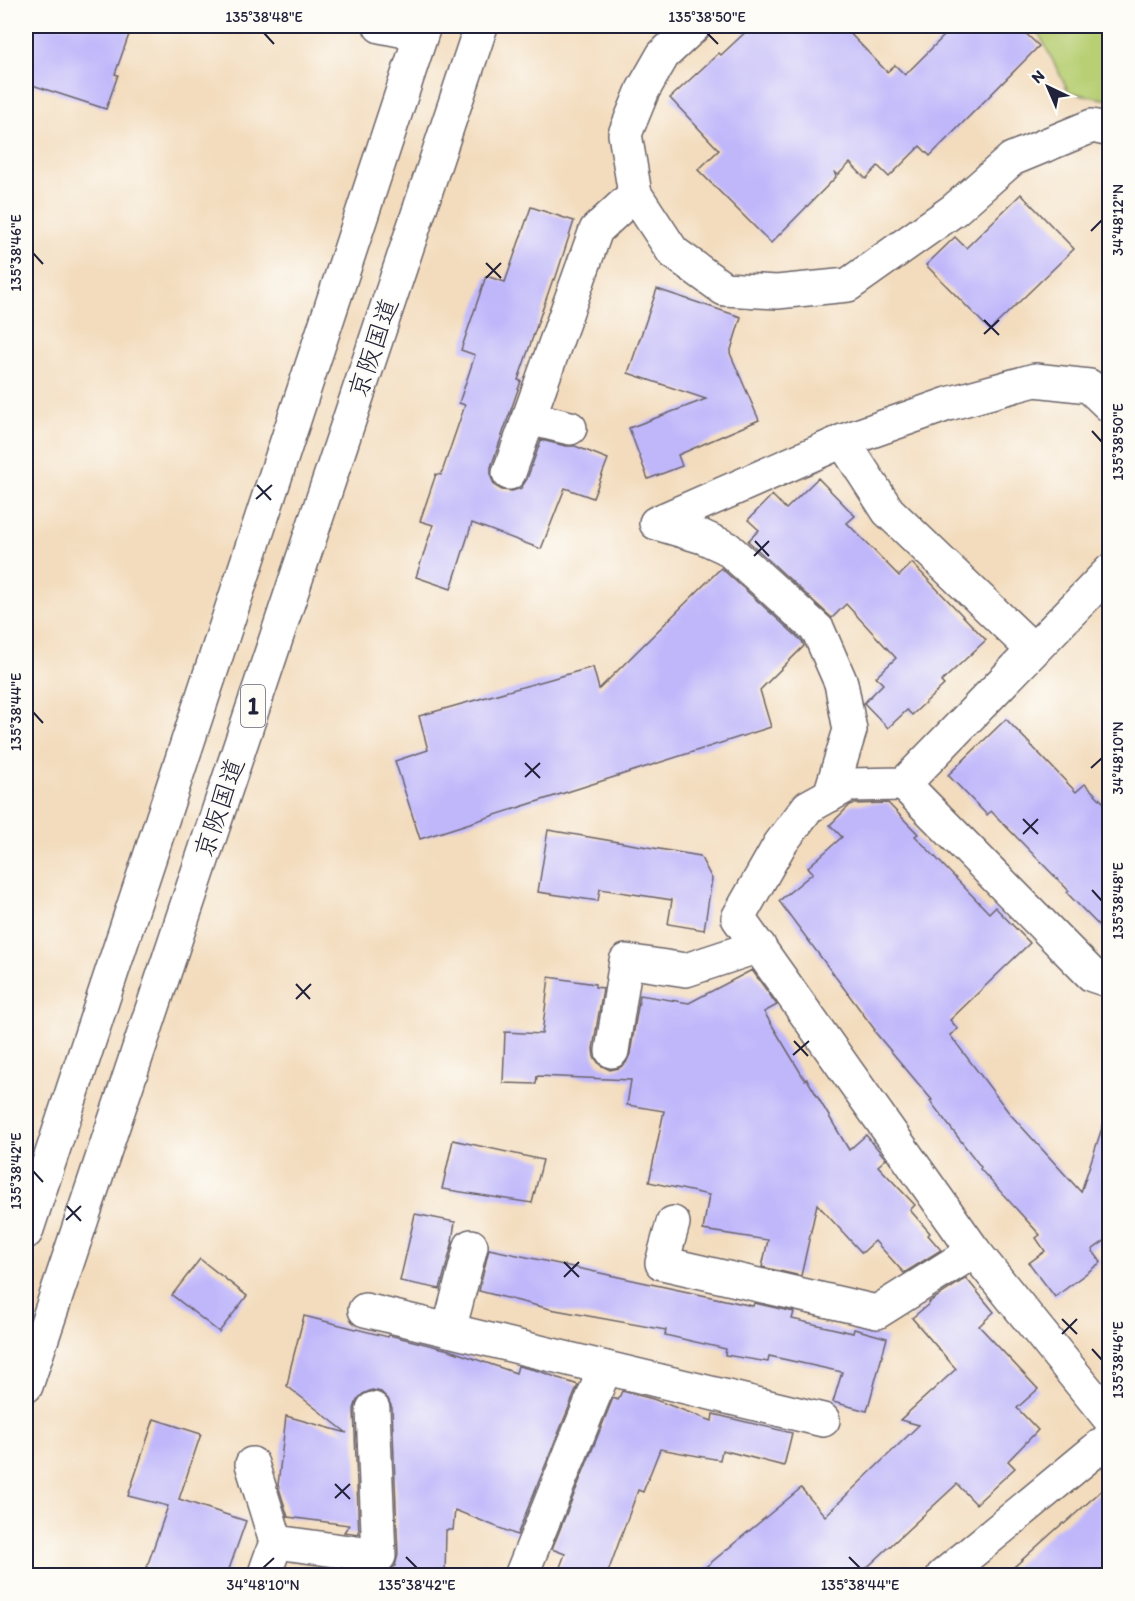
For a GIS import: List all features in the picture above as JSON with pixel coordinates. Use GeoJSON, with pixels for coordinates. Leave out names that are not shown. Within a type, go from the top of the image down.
{"type":"FeatureCollection","features":[{"type":"Feature","properties":{"kind":"main road"},"geometry":{"type":"LineString","coordinates":[[380,26],[422,30]]}},
{"type":"Feature","properties":{"kind":"main road","name":"京阪国道"},"geometry":{"type":"LineString","coordinates":[[26,1386],[481,26]]}},
{"type":"Feature","properties":{"kind":"main road"},"geometry":{"type":"LineString","coordinates":[[690,28],[663,55],[643,90],[625,134],[635,194],[673,252],[724,289],[777,292],[848,285],[954,210],[1012,159],[1092,126],[1110,130]]}},
{"type":"Feature","properties":{"kind":"main road","name":"京阪国道"},"geometry":{"type":"LineString","coordinates":[[26,1232],[422,30]]}},
{"type":"Feature","properties":{"kind":"main road"},"geometry":{"type":"LineString","coordinates":[[509,473],[596,230],[635,194]]}},
{"type":"Feature","properties":{"kind":"main road"},"geometry":{"type":"LineString","coordinates":[[830,795],[850,730],[841,683],[818,630],[727,548],[703,537],[656,523],[843,441],[948,404],[1035,380],[1089,386],[1110,406]]}},
{"type":"Feature","properties":{"kind":"main road"},"geometry":{"type":"LineString","coordinates":[[528,418],[570,428]]}},
{"type":"Feature","properties":{"kind":"main road"},"geometry":{"type":"LineString","coordinates":[[843,441],[888,511],[1033,650]]}},
{"type":"Feature","properties":{"kind":"main road"},"geometry":{"type":"LineString","coordinates":[[1110,571],[904,784],[848,785],[808,807],[780,844],[738,918],[974,1251],[1110,1419]]}},
{"type":"Feature","properties":{"kind":"main road"},"geometry":{"type":"LineString","coordinates":[[904,784],[1092,975],[1110,981]]}},
{"type":"Feature","properties":{"kind":"main road"},"geometry":{"type":"LineString","coordinates":[[612,1051],[626,961],[686,970],[759,946]]}},
{"type":"Feature","properties":{"kind":"main road"},"geometry":{"type":"LineString","coordinates":[[673,1222],[662,1263],[877,1312],[974,1251]]}},
{"type":"Feature","properties":{"kind":"main road"},"geometry":{"type":"LineString","coordinates":[[449,1330],[471,1246]]}},
{"type":"Feature","properties":{"kind":"main road"},"geometry":{"type":"LineString","coordinates":[[365,1310],[823,1420]]}},
{"type":"Feature","properties":{"kind":"main road"},"geometry":{"type":"LineString","coordinates":[[521,1575],[605,1368]]}},
{"type":"Feature","properties":{"kind":"main road"},"geometry":{"type":"LineString","coordinates":[[276,1542],[379,1556],[373,1409]]}},
{"type":"Feature","properties":{"kind":"main road"},"geometry":{"type":"LineString","coordinates":[[943,1575],[1110,1438]]}},
{"type":"Feature","properties":{"kind":"main road"},"geometry":{"type":"LineString","coordinates":[[252,1464],[276,1542],[264,1575]]}},
{"type":"Feature","properties":{"kind":"green space"},"geometry":{"type":"Polygon","coordinates":[[[1035,26],[1109,26],[1109,100],[1069,92],[1035,26]]]}},
{"type":"Feature","properties":{"kind":"building"},"geometry":{"type":"Polygon","coordinates":[[[26,26],[132,26],[115,74],[118,75],[106,109],[26,83],[26,26]]]}},
{"type":"Feature","properties":{"kind":"building"},"geometry":{"type":"Polygon","coordinates":[[[752,26],[843,26],[887,72],[895,65],[905,75],[954,26],[1018,26],[1039,46],[930,156],[920,146],[889,177],[878,166],[866,179],[850,163],[838,175],[834,171],[836,177],[771,243],[698,170],[719,150],[670,98],[752,26]]]}},
{"type":"Feature","properties":{"kind":"building"},"geometry":{"type":"Polygon","coordinates":[[[1021,194],[1074,249],[990,330],[926,265],[955,237],[966,248],[1021,194]]]}},
{"type":"Feature","properties":{"kind":"building"},"geometry":{"type":"Polygon","coordinates":[[[531,207],[574,221],[518,380],[521,381],[491,467],[491,477],[495,486],[502,490],[512,491],[521,488],[527,479],[541,440],[575,446],[608,459],[593,498],[565,488],[541,549],[472,523],[451,589],[416,577],[433,525],[420,521],[436,474],[441,475],[465,405],[459,403],[475,355],[461,350],[486,276],[505,282],[531,207]]]}},
{"type":"Feature","properties":{"kind":"building"},"geometry":{"type":"Polygon","coordinates":[[[657,289],[741,317],[730,353],[759,420],[678,455],[682,466],[648,479],[629,428],[706,399],[628,373],[657,289]]]}},
{"type":"Feature","properties":{"kind":"building"},"geometry":{"type":"Polygon","coordinates":[[[818,478],[855,516],[847,523],[899,576],[912,563],[986,640],[941,682],[944,685],[912,715],[907,710],[888,728],[864,703],[883,684],[876,677],[896,658],[846,604],[832,618],[748,541],[759,530],[748,520],[772,495],[786,509],[818,478]]]}},
{"type":"Feature","properties":{"kind":"building"},"geometry":{"type":"Polygon","coordinates":[[[721,568],[802,641],[804,646],[760,690],[771,727],[420,839],[395,761],[428,750],[419,716],[593,667],[599,689],[721,568]]]}},
{"type":"Feature","properties":{"kind":"building"},"geometry":{"type":"Polygon","coordinates":[[[1006,719],[1076,792],[1085,784],[1110,809],[1110,937],[991,811],[987,815],[948,775],[1006,719]]]}},
{"type":"Feature","properties":{"kind":"building"},"geometry":{"type":"Polygon","coordinates":[[[888,803],[918,834],[915,836],[989,913],[995,907],[1030,943],[950,1020],[958,1029],[950,1035],[1010,1114],[1081,1192],[1103,1125],[1110,1126],[1110,1237],[1092,1250],[1101,1262],[1055,1297],[1029,1263],[1045,1251],[1036,1238],[1040,1235],[980,1169],[981,1167],[930,1101],[932,1100],[874,1031],[779,901],[813,873],[808,867],[842,837],[830,825],[850,805],[888,803]]]}},
{"type":"Feature","properties":{"kind":"building"},"geometry":{"type":"Polygon","coordinates":[[[548,830],[700,856],[712,879],[704,930],[668,924],[672,900],[600,889],[598,901],[538,892],[548,830]]]}},
{"type":"Feature","properties":{"kind":"building"},"geometry":{"type":"Polygon","coordinates":[[[752,970],[777,1005],[764,1012],[849,1150],[866,1135],[886,1159],[878,1166],[915,1205],[910,1210],[941,1250],[904,1273],[875,1241],[862,1253],[817,1204],[801,1276],[762,1267],[768,1240],[703,1230],[709,1195],[649,1182],[664,1111],[627,1105],[631,1080],[537,1076],[536,1084],[503,1083],[505,1032],[542,1034],[549,977],[595,984],[595,987],[603,988],[593,1049],[594,1057],[600,1065],[610,1070],[626,1063],[630,1054],[640,995],[689,1003],[752,970]]]}},
{"type":"Feature","properties":{"kind":"building"},"geometry":{"type":"Polygon","coordinates":[[[453,1140],[543,1160],[532,1203],[442,1189],[453,1140]]]}},
{"type":"Feature","properties":{"kind":"building"},"geometry":{"type":"Polygon","coordinates":[[[415,1214],[455,1222],[453,1241],[440,1289],[400,1281],[415,1214]]]}},
{"type":"Feature","properties":{"kind":"building"},"geometry":{"type":"Polygon","coordinates":[[[489,1249],[753,1306],[754,1303],[794,1312],[792,1319],[853,1333],[854,1329],[887,1338],[867,1411],[833,1402],[842,1372],[769,1356],[768,1362],[725,1355],[726,1349],[665,1335],[666,1330],[550,1309],[479,1291],[489,1249]]]}},
{"type":"Feature","properties":{"kind":"building"},"geometry":{"type":"Polygon","coordinates":[[[200,1259],[247,1296],[219,1332],[172,1295],[200,1259]]]}},
{"type":"Feature","properties":{"kind":"building"},"geometry":{"type":"Polygon","coordinates":[[[966,1278],[994,1312],[979,1326],[1038,1389],[1017,1408],[1038,1430],[1008,1461],[1015,1468],[976,1504],[957,1484],[859,1575],[696,1575],[801,1488],[825,1516],[919,1425],[900,1420],[956,1369],[912,1318],[929,1302],[966,1278]]]}},
{"type":"Feature","properties":{"kind":"building"},"geometry":{"type":"Polygon","coordinates":[[[304,1316],[449,1350],[516,1373],[518,1366],[539,1371],[578,1385],[517,1535],[455,1510],[453,1530],[446,1530],[445,1575],[376,1575],[386,1573],[395,1566],[398,1555],[392,1408],[388,1399],[381,1392],[372,1390],[357,1400],[354,1409],[359,1534],[344,1532],[349,1525],[288,1517],[278,1485],[286,1416],[347,1433],[287,1386],[304,1316]]]}},
{"type":"Feature","properties":{"kind":"building"},"geometry":{"type":"Polygon","coordinates":[[[622,1391],[653,1399],[712,1421],[713,1414],[792,1433],[784,1466],[722,1450],[720,1460],[660,1449],[643,1492],[638,1490],[607,1575],[557,1575],[565,1554],[552,1549],[613,1398],[618,1400],[622,1391]]]}},
{"type":"Feature","properties":{"kind":"building"},"geometry":{"type":"Polygon","coordinates":[[[154,1419],[201,1434],[179,1499],[246,1521],[227,1575],[144,1575],[168,1506],[128,1496],[154,1419]]]}},
{"type":"Feature","properties":{"kind":"building"},"geometry":{"type":"Polygon","coordinates":[[[1110,1483],[1110,1575],[1005,1575],[1063,1523],[1110,1483]]]}},
{"type":"Feature","properties":{"kind":"building"},"geometry":{"type":"Polygon","coordinates":[[[320,1567],[376,1575],[314,1575],[320,1567]]]}}]}
